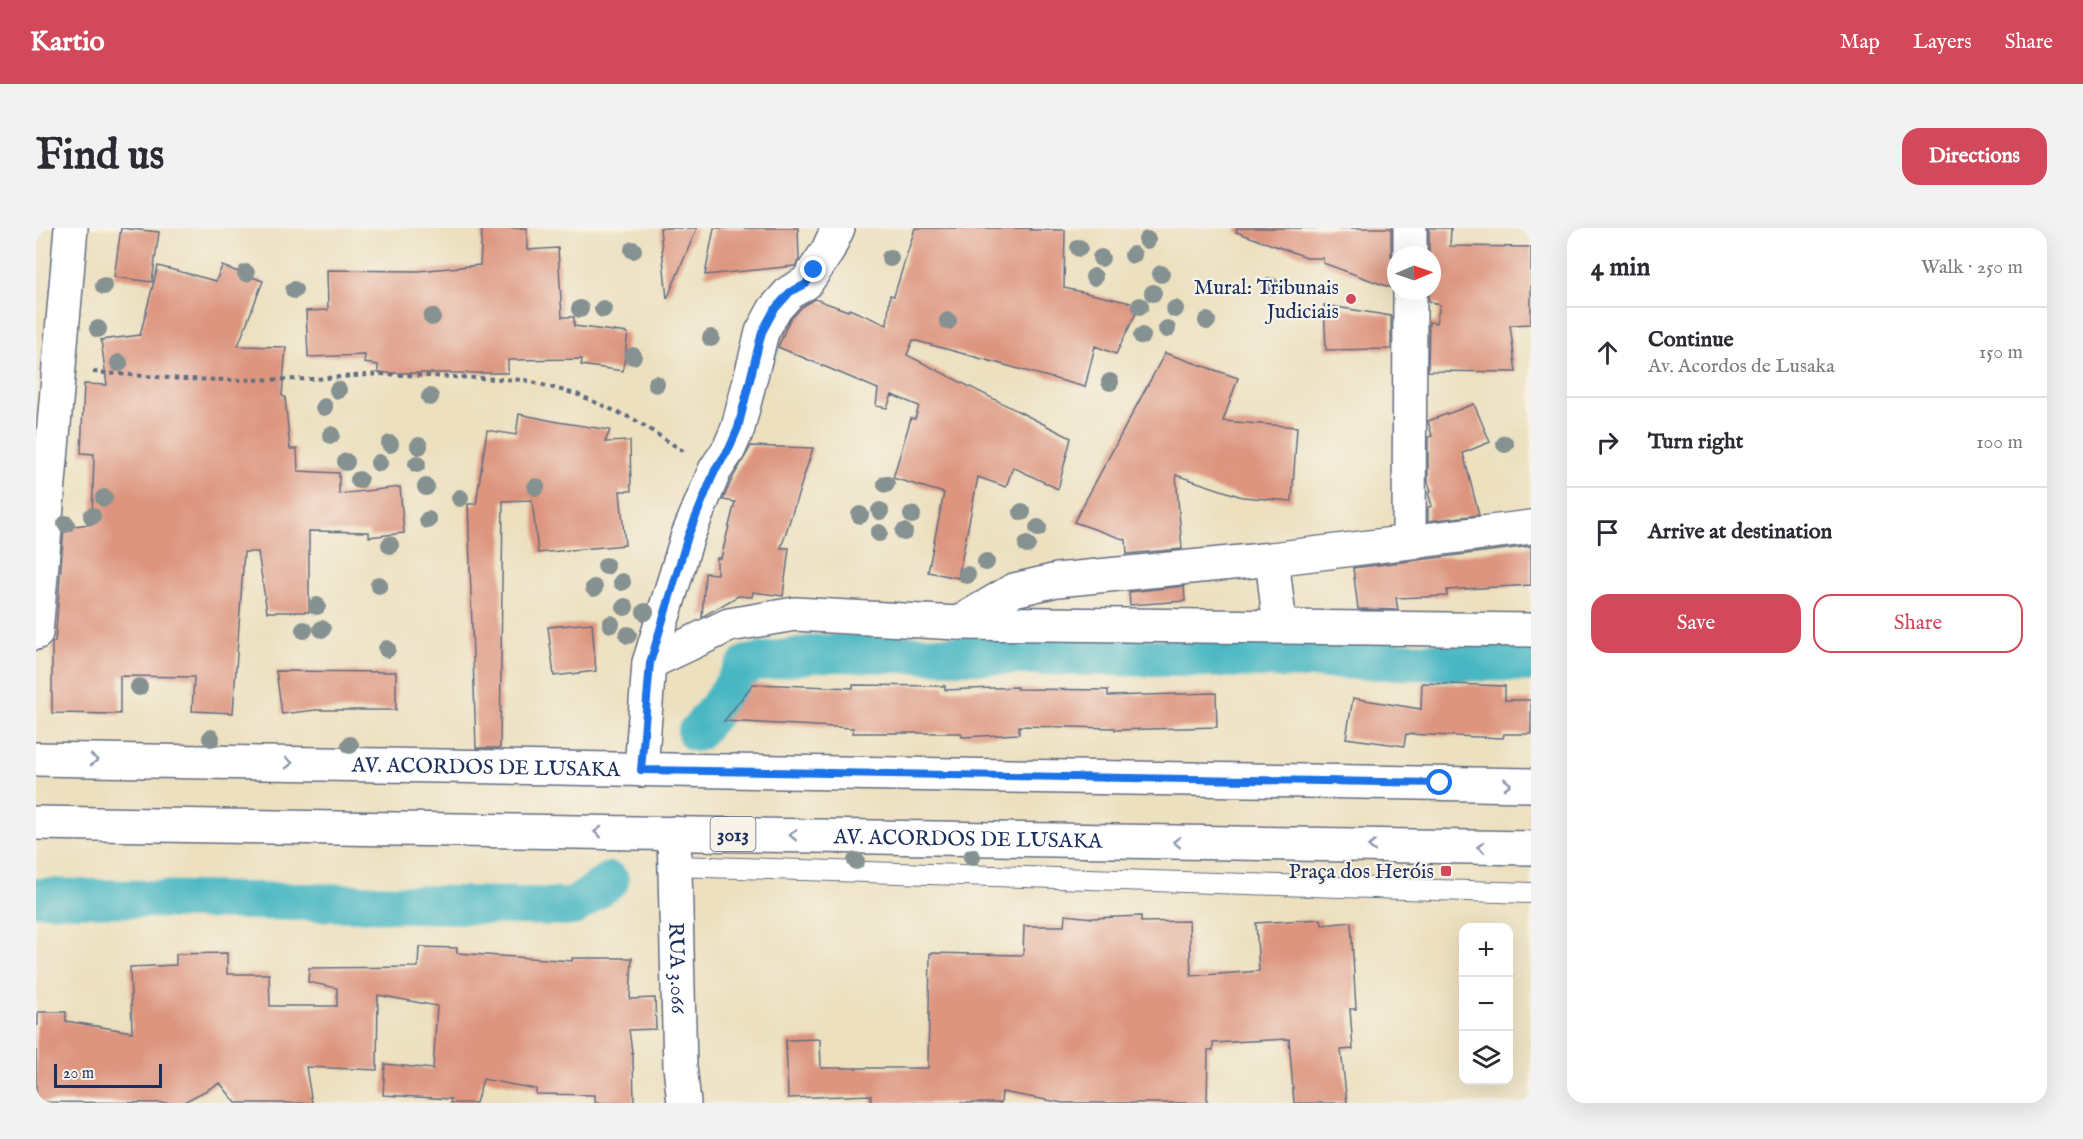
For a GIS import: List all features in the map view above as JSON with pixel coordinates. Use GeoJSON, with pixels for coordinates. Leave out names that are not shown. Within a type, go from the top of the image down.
{"type":"FeatureCollection","features":[{"type":"Feature","properties":{"kind":"street"},"geometry":{"type":"LineString","coordinates":[[36,633],[71,228]]}},
{"type":"Feature","properties":{"kind":"street"},"geometry":{"type":"LineString","coordinates":[[641,770],[650,663],[688,536],[715,470],[729,449],[738,428],[762,332],[774,310],[790,292],[806,284],[827,252],[838,228]]}},
{"type":"Feature","properties":{"kind":"street"},"geometry":{"type":"LineString","coordinates":[[1410,228],[1410,246]]}},
{"type":"Feature","properties":{"kind":"street"},"geometry":{"type":"LineString","coordinates":[[1409,542],[1410,300]]}},
{"type":"Feature","properties":{"kind":"street"},"geometry":{"type":"LineString","coordinates":[[958,623],[1014,590],[1057,580],[1272,559],[1531,527]]}},
{"type":"Feature","properties":{"kind":"street"},"geometry":{"type":"LineString","coordinates":[[1272,559],[1280,626]]}},
{"type":"Feature","properties":{"kind":"street"},"geometry":{"type":"LineString","coordinates":[[650,663],[729,625],[795,614],[958,623],[1531,630]]}},
{"type":"Feature","properties":{"kind":"street","name":"AV. ACORDOS DE LUSAKA"},"geometry":{"type":"LineString","coordinates":[[36,759],[1531,785]]}},
{"type":"Feature","properties":{"kind":"street","name":"AV. ACORDOS DE LUSAKA"},"geometry":{"type":"LineString","coordinates":[[36,823],[1531,848]]}},
{"type":"Feature","properties":{"kind":"street","name":"RUA 3.066"},"geometry":{"type":"LineString","coordinates":[[674,833],[680,1066],[684,1103]]}},
{"type":"Feature","properties":{"kind":"lane"},"geometry":{"type":"LineString","coordinates":[[675,866],[1531,893]]}},
{"type":"Feature","properties":{"kind":"path"},"geometry":{"type":"LineString","coordinates":[[60,369],[182,379],[269,381],[380,374],[525,380],[579,395],[635,420],[715,470]]}},
{"type":"Feature","properties":{"kind":"building"},"geometry":{"type":"Polygon","coordinates":[[[121,228],[159,232],[152,282],[114,277],[121,228]]]}},
{"type":"Feature","properties":{"kind":"building"},"geometry":{"type":"Polygon","coordinates":[[[482,228],[527,228],[527,250],[558,248],[562,317],[574,317],[574,326],[628,333],[623,371],[581,365],[582,359],[508,360],[508,373],[378,373],[378,365],[364,363],[365,355],[308,357],[306,311],[328,310],[327,270],[418,271],[480,265],[482,228]]]}},
{"type":"Feature","properties":{"kind":"building"},"geometry":{"type":"Polygon","coordinates":[[[660,228],[697,228],[667,299],[660,228]]]}},
{"type":"Feature","properties":{"kind":"building"},"geometry":{"type":"Polygon","coordinates":[[[714,228],[798,228],[799,260],[795,266],[705,275],[714,228]]]}},
{"type":"Feature","properties":{"kind":"building"},"geometry":{"type":"Polygon","coordinates":[[[915,228],[1065,230],[1064,288],[1140,305],[1116,354],[1095,346],[1085,387],[913,340],[907,355],[1071,438],[1058,489],[1013,467],[1006,487],[978,477],[958,578],[928,572],[944,493],[893,478],[911,418],[915,419],[919,406],[892,395],[887,408],[876,406],[878,389],[778,347],[789,321],[802,307],[815,299],[848,311],[849,309],[887,325],[890,295],[894,296],[915,228]]]}},
{"type":"Feature","properties":{"kind":"building"},"geometry":{"type":"Polygon","coordinates":[[[1237,228],[1391,228],[1391,246],[1387,246],[1387,286],[1323,263],[1323,258],[1309,258],[1236,232],[1237,228]]]}},
{"type":"Feature","properties":{"kind":"building"},"geometry":{"type":"Polygon","coordinates":[[[1429,228],[1451,228],[1450,246],[1531,247],[1531,324],[1510,325],[1516,372],[1428,371],[1429,322],[1436,323],[1440,305],[1429,300],[1441,300],[1441,246],[1429,246],[1429,228]]]}},
{"type":"Feature","properties":{"kind":"building"},"geometry":{"type":"Polygon","coordinates":[[[158,266],[216,281],[222,266],[263,281],[238,346],[286,347],[282,396],[285,397],[290,449],[297,449],[298,471],[339,473],[339,494],[400,487],[404,533],[369,537],[369,532],[309,531],[309,612],[267,612],[258,552],[244,552],[233,713],[192,711],[194,677],[120,676],[120,714],[52,713],[52,642],[55,642],[64,527],[92,524],[94,454],[81,453],[84,384],[107,385],[101,340],[140,335],[158,266]]]}},
{"type":"Feature","properties":{"kind":"building"},"geometry":{"type":"Polygon","coordinates":[[[1324,305],[1391,316],[1391,349],[1326,350],[1324,305]]]}},
{"type":"Feature","properties":{"kind":"building"},"geometry":{"type":"Polygon","coordinates":[[[1165,353],[1238,378],[1223,421],[1297,427],[1292,501],[1242,497],[1176,475],[1182,549],[1127,554],[1126,540],[1074,522],[1165,353]]]}},
{"type":"Feature","properties":{"kind":"building"},"geometry":{"type":"Polygon","coordinates":[[[1474,404],[1490,442],[1463,453],[1479,515],[1428,521],[1428,507],[1432,506],[1428,492],[1431,491],[1428,482],[1428,437],[1432,436],[1428,421],[1474,404]]]}},
{"type":"Feature","properties":{"kind":"building"},"geometry":{"type":"Polygon","coordinates":[[[519,414],[610,430],[605,442],[630,441],[631,491],[620,491],[625,545],[538,553],[532,500],[503,501],[500,748],[476,748],[468,504],[476,504],[487,430],[516,435],[519,414]]]}},
{"type":"Feature","properties":{"kind":"building"},"geometry":{"type":"Polygon","coordinates":[[[751,446],[813,448],[781,548],[789,548],[783,596],[753,592],[752,597],[738,596],[702,617],[705,573],[717,574],[717,558],[721,558],[735,502],[723,500],[751,446]]]}},
{"type":"Feature","properties":{"kind":"building"},"geometry":{"type":"Polygon","coordinates":[[[1531,546],[1531,585],[1447,590],[1447,596],[1396,598],[1398,610],[1358,609],[1353,568],[1531,546]]]}},
{"type":"Feature","properties":{"kind":"building"},"geometry":{"type":"Polygon","coordinates":[[[1184,586],[1185,601],[1130,605],[1129,592],[1184,586]]]}},
{"type":"Feature","properties":{"kind":"building"},"geometry":{"type":"Polygon","coordinates":[[[592,623],[596,671],[554,676],[548,627],[592,623]]]}},
{"type":"Feature","properties":{"kind":"building"},"geometry":{"type":"Polygon","coordinates":[[[276,671],[396,672],[396,710],[316,710],[282,714],[276,671]]]}},
{"type":"Feature","properties":{"kind":"building"},"geometry":{"type":"Polygon","coordinates":[[[1422,683],[1505,686],[1505,700],[1531,700],[1531,734],[1504,734],[1503,738],[1406,734],[1404,746],[1346,738],[1353,698],[1421,709],[1422,683]]]}},
{"type":"Feature","properties":{"kind":"building"},"geometry":{"type":"Polygon","coordinates":[[[753,684],[853,688],[853,685],[945,686],[945,690],[1017,687],[1017,689],[1108,690],[1108,696],[1216,693],[1217,727],[1115,730],[1115,728],[1019,726],[1019,734],[962,737],[961,733],[853,733],[853,728],[724,721],[753,684]]]}},
{"type":"Feature","properties":{"kind":"building"},"geometry":{"type":"Polygon","coordinates":[[[1065,915],[1093,918],[1141,916],[1141,922],[1189,921],[1191,976],[1259,971],[1256,923],[1321,919],[1322,925],[1351,922],[1356,1009],[1350,1009],[1353,1049],[1341,1050],[1347,1103],[1294,1103],[1289,1039],[1213,1043],[1213,1050],[1208,1050],[1207,1103],[1063,1103],[1002,1092],[1001,1103],[871,1103],[871,1095],[788,1098],[786,1040],[820,1039],[821,1068],[928,1068],[930,953],[1023,955],[1024,926],[1064,926],[1065,915]]]}},
{"type":"Feature","properties":{"kind":"building"},"geometry":{"type":"Polygon","coordinates":[[[419,947],[457,948],[457,953],[572,961],[572,958],[632,958],[630,999],[655,998],[656,1029],[629,1030],[633,1058],[634,1103],[595,1103],[595,1095],[536,1094],[536,1089],[483,1079],[476,1103],[450,1103],[451,1099],[383,1095],[385,1064],[433,1069],[437,1006],[378,995],[377,1070],[306,1067],[312,1103],[236,1103],[220,1083],[182,1103],[36,1102],[38,1012],[66,1012],[66,1021],[132,1032],[130,967],[176,965],[176,954],[227,953],[227,974],[269,974],[270,1006],[337,1006],[337,988],[308,982],[309,968],[418,967],[419,947]]]}},
{"type":"Feature","properties":{"kind":"waterway"},"geometry":{"type":"LineString","coordinates":[[769,360],[796,304]]}},
{"type":"Feature","properties":{"kind":"waterway"},"geometry":{"type":"LineString","coordinates":[[696,733],[747,664],[820,653],[1531,662]]}},
{"type":"Feature","properties":{"kind":"waterway"},"geometry":{"type":"LineString","coordinates":[[696,733],[717,708],[747,664],[820,653],[1531,663]]}},
{"type":"Feature","properties":{"kind":"waterway"},"geometry":{"type":"LineString","coordinates":[[36,897],[573,907],[610,881]]}},
{"type":"Feature","properties":{"kind":"place","name":"Mural: Tribunais Judiciais"},"geometry":{"type":"Point","coordinates":[1351,299]}},
{"type":"Feature","properties":{"kind":"place","name":"Praça dos Heróis"},"geometry":{"type":"Point","coordinates":[1446,871]}},
{"type":"Feature","properties":{"kind":"route"},"geometry":{"type":"LineString","coordinates":[[814,270],[806,284],[790,292],[774,310],[762,332],[738,428],[729,449],[715,470],[688,536],[650,663],[641,770],[1440,783]]}}]}
